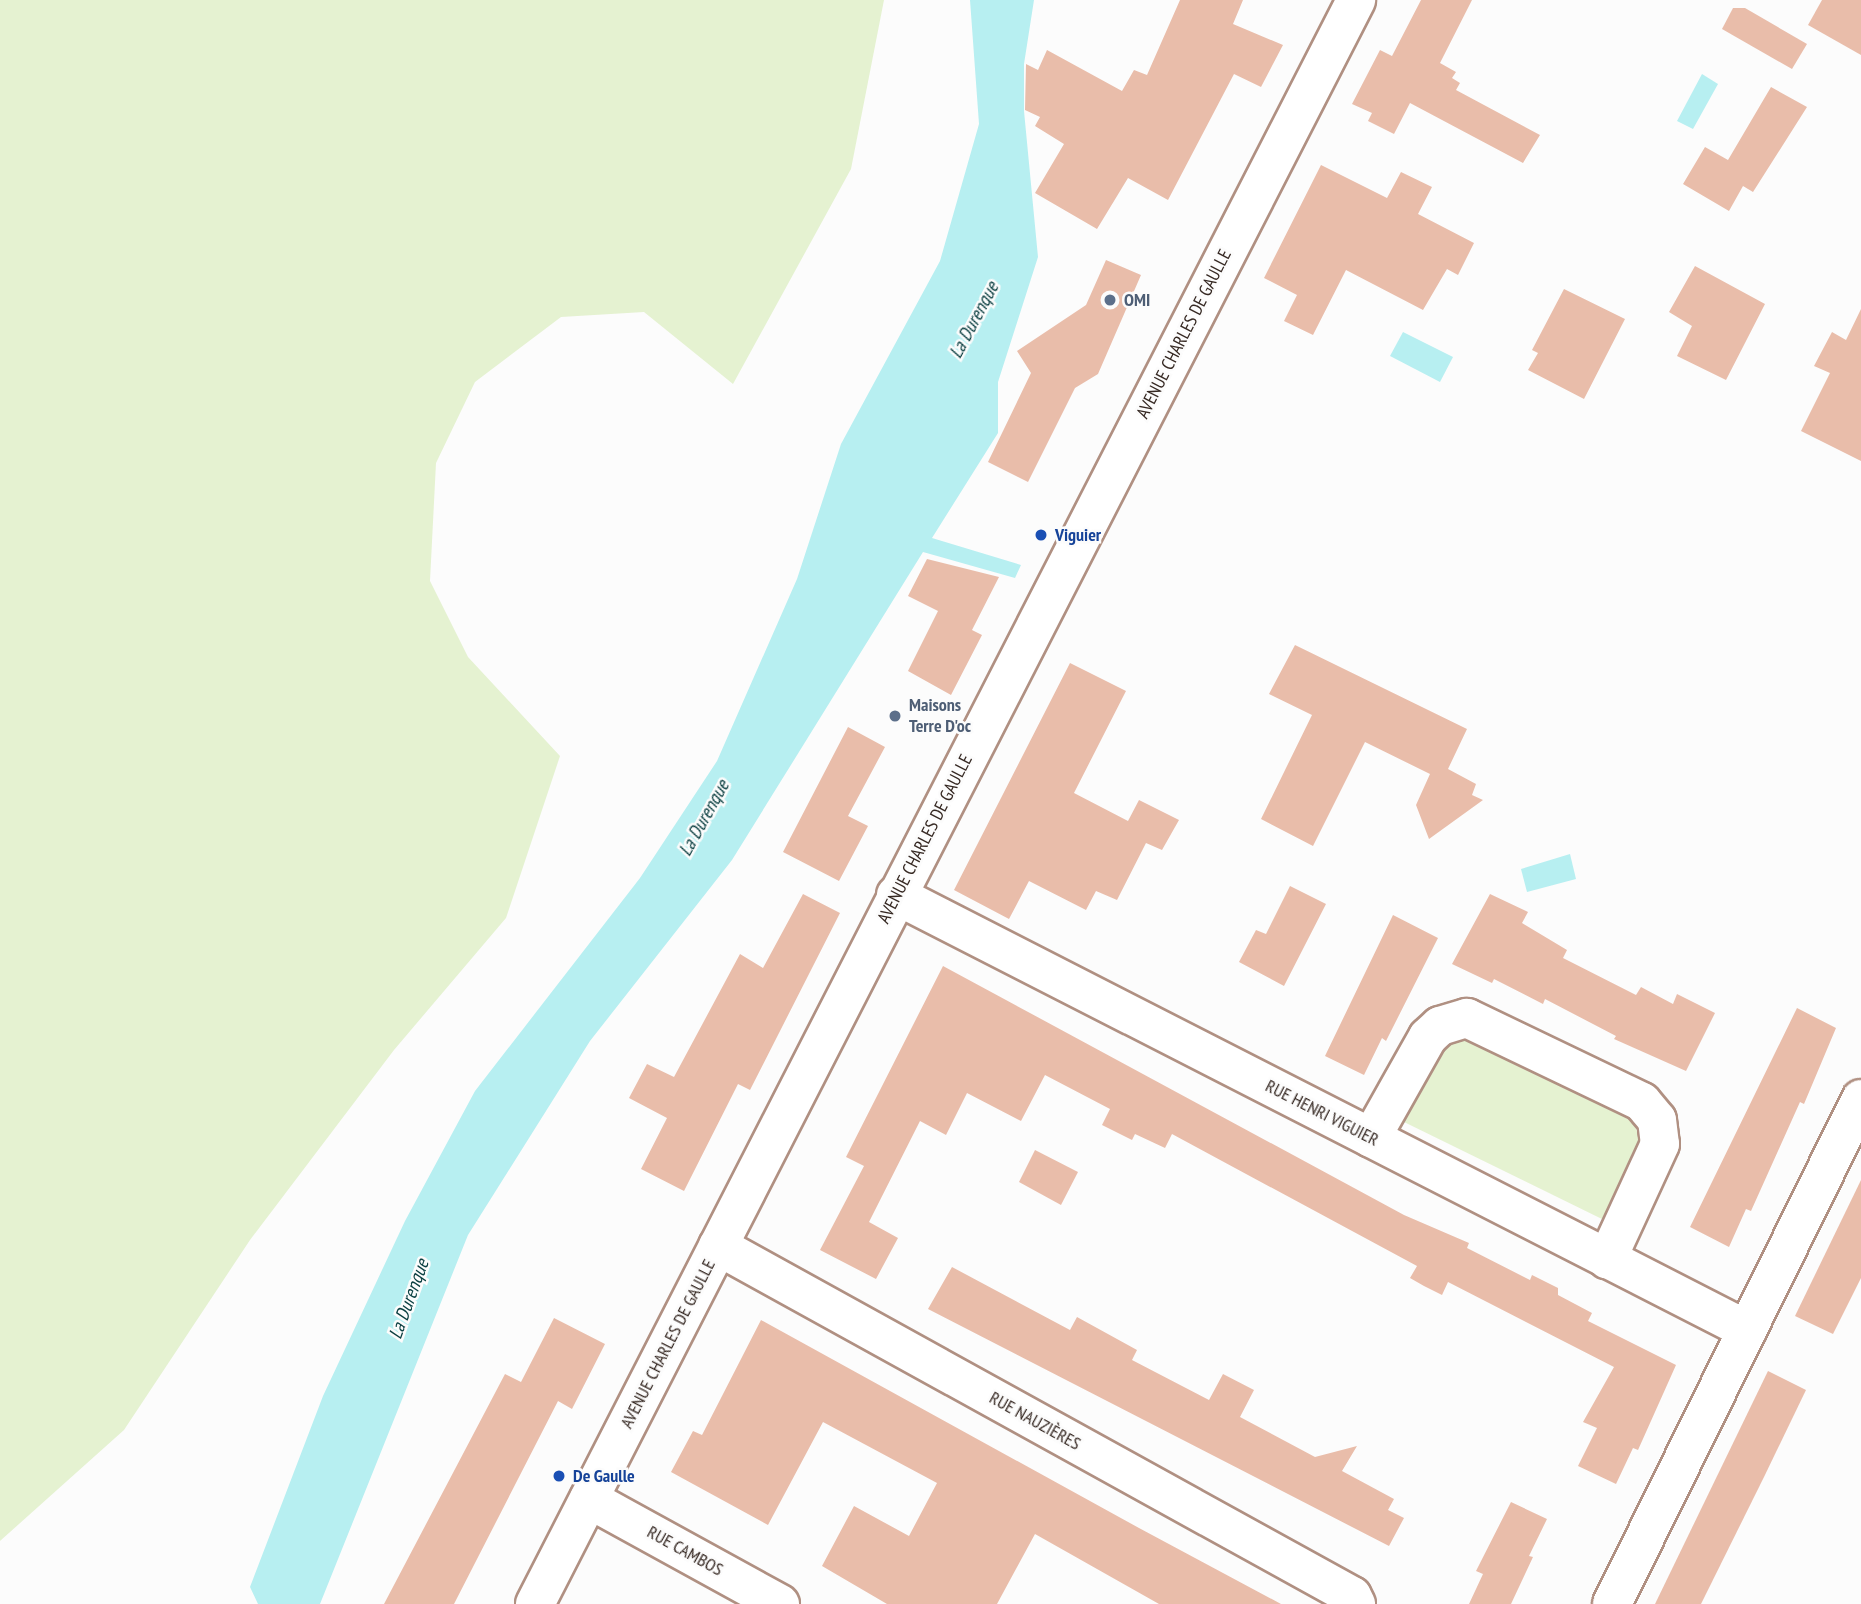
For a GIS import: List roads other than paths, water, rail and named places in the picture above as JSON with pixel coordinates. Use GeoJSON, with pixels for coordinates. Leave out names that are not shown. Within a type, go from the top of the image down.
{"type":"FeatureCollection","features":[{"type":"Feature","properties":{"kind":"street","name":"AVENUE CHARLES DE GAULLE"},"geometry":{"type":"LineString","coordinates":[[535,1604],[1356,0]]}},
{"type":"Feature","properties":{"kind":"street","name":"RUE HENRI VIGUIER"},"geometry":{"type":"LineString","coordinates":[[896,895],[1747,1329]]}},
{"type":"Feature","properties":{"kind":"street"},"geometry":{"type":"LineString","coordinates":[[1371,1138],[1427,1037],[1440,1026],[1467,1018],[1642,1102],[1657,1120],[1660,1144],[1607,1259]]}},
{"type":"Feature","properties":{"kind":"street"},"geometry":{"type":"LineString","coordinates":[[1612,1604],[1861,1099]]}},
{"type":"Feature","properties":{"kind":"street","name":"RUE NAUZIÈRES"},"geometry":{"type":"LineString","coordinates":[[718,1246],[1354,1600]]}},
{"type":"Feature","properties":{"kind":"street","name":"RUE CAMBOS"},"geometry":{"type":"LineString","coordinates":[[589,1499],[780,1604]]}},
{"type":"Feature","properties":{"kind":"water","name":"La Durenque"},"geometry":{"type":"Polygon","coordinates":[[[970,0],[1034,0],[1024,64],[1024,111],[1038,257],[998,382],[998,433],[932,538],[1021,565],[1015,578],[923,552],[732,860],[590,1041],[468,1235],[320,1604],[258,1604],[250,1587],[323,1396],[405,1221],[475,1091],[640,878],[717,761],[797,579],[841,444],[940,261],[979,124],[970,0]]]}},
{"type":"Feature","properties":{"kind":"water"},"geometry":{"type":"Polygon","coordinates":[[[1702,74],[1718,84],[1693,129],[1677,121],[1702,74]]]}},
{"type":"Feature","properties":{"kind":"water"},"geometry":{"type":"Polygon","coordinates":[[[1403,332],[1453,357],[1440,382],[1390,356],[1403,332]]]}},
{"type":"Feature","properties":{"kind":"water"},"geometry":{"type":"Polygon","coordinates":[[[1570,854],[1576,879],[1527,892],[1521,869],[1570,854]]]}},
{"type":"Feature","properties":{"kind":"place","name":"OMI"},"geometry":{"type":"Point","coordinates":[1110,300]}},
{"type":"Feature","properties":{"kind":"place","name":"Viguier"},"geometry":{"type":"Point","coordinates":[1041,535]}},
{"type":"Feature","properties":{"kind":"place","name":"Maisons Terre D'oc"},"geometry":{"type":"Point","coordinates":[895,716]}},
{"type":"Feature","properties":{"kind":"place","name":"De Gaulle"},"geometry":{"type":"Point","coordinates":[559,1476]}}]}
